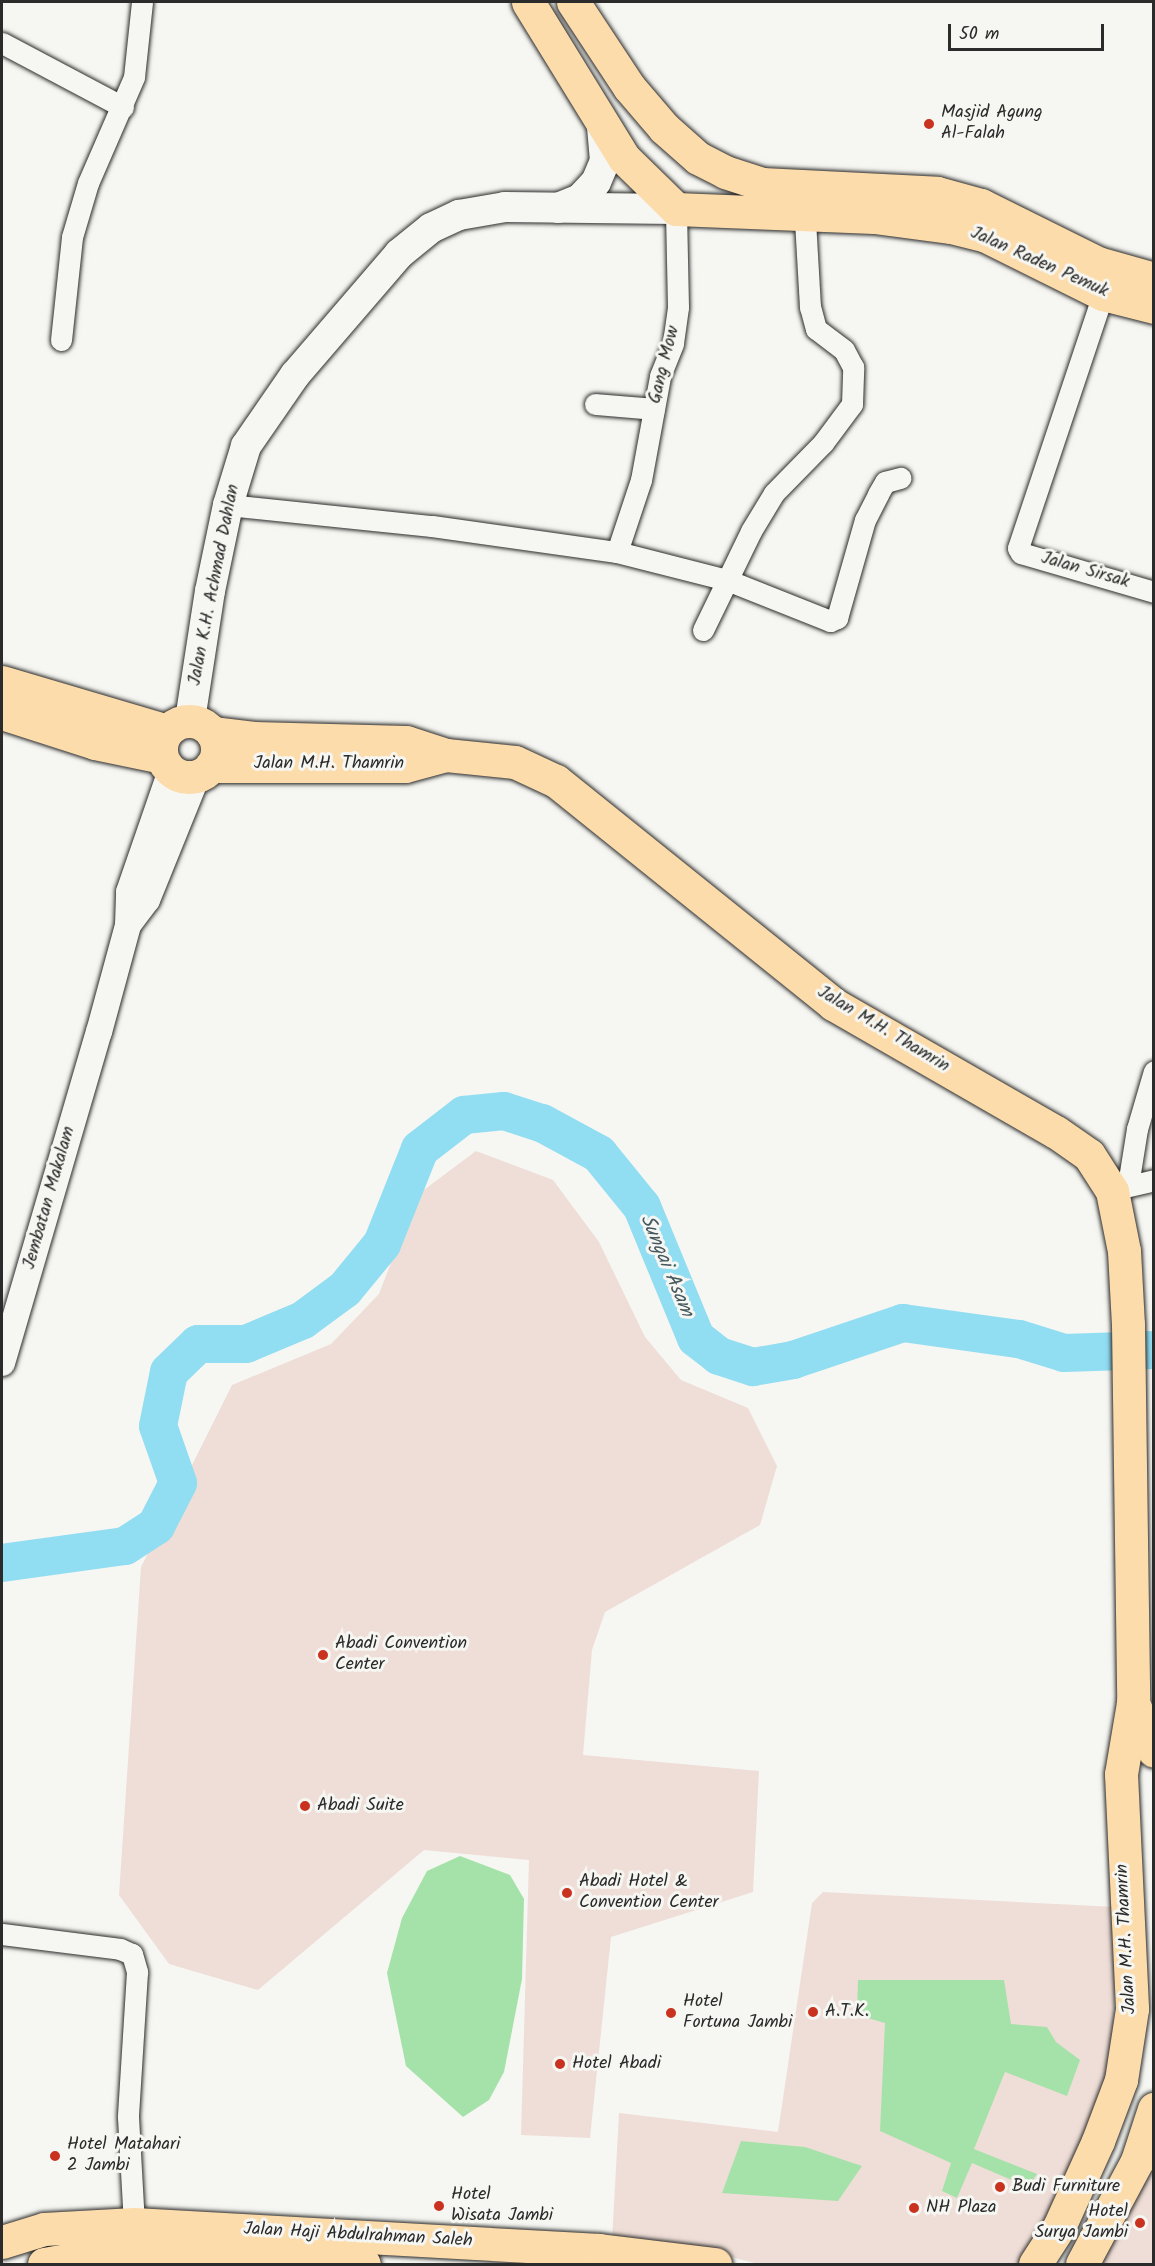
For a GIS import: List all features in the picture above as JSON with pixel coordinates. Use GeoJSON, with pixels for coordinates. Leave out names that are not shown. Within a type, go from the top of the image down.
{"type":"FeatureCollection","features":[{"type":"Feature","properties":{"kind":"highway"},"geometry":{"type":"LineString","coordinates":[[528,2],[602,126],[638,176],[676,208]]}},
{"type":"Feature","properties":{"kind":"highway"},"geometry":{"type":"LineString","coordinates":[[573,2],[629,87],[664,128],[746,196]]}},
{"type":"Feature","properties":{"kind":"highway","name":"Jalan Raden Pemuk"},"geometry":{"type":"LineString","coordinates":[[676,208],[746,196],[804,200],[937,193],[981,205],[1098,263],[1154,279]]}},
{"type":"Feature","properties":{"kind":"highway","name":"Jalan Raden Pemuk"},"geometry":{"type":"LineString","coordinates":[[804,200],[874,217],[973,232],[1103,294],[1154,307]]}},
{"type":"Feature","properties":{"kind":"highway","name":"Jalan M.H. Thamrin"},"geometry":{"type":"LineString","coordinates":[[2,682],[187,751]]}},
{"type":"Feature","properties":{"kind":"highway","name":"Jalan M.H. Thamrin"},"geometry":{"type":"LineString","coordinates":[[2,713],[95,743],[187,751],[254,738],[406,742],[446,755],[515,762],[556,781],[833,1004],[1056,1132],[1089,1155],[1120,1188],[1128,1324],[1133,1703],[1121,1774],[1132,2009],[1121,2080],[1098,2141],[1059,2227],[1035,2265]]}},
{"type":"Feature","properties":{"kind":"highway","name":"Jalan M.H. Thamrin"},"geometry":{"type":"LineString","coordinates":[[1133,1703],[1154,1751]]}},
{"type":"Feature","properties":{"kind":"highway"},"geometry":{"type":"LineString","coordinates":[[1082,2265],[1137,2161],[1154,2109]]}},
{"type":"Feature","properties":{"kind":"highway","name":"Jalan Haji Abdulrahman Saleh"},"geometry":{"type":"LineString","coordinates":[[2,2242],[44,2229],[134,2224],[599,2250],[715,2265]]}},
{"type":"Feature","properties":{"kind":"highway","name":"Jalan Haji Abdulrahman Saleh"},"geometry":{"type":"LineString","coordinates":[[44,2265],[95,2255],[145,2254],[364,2265]]}},
{"type":"Feature","properties":{"kind":"main road"},"geometry":{"type":"LineString","coordinates":[[558,208],[579,199],[596,182],[605,161],[602,126]]}},
{"type":"Feature","properties":{"kind":"main road","name":"Jalan K.H. Achmad Dahlan"},"geometry":{"type":"LineString","coordinates":[[187,751],[228,505],[246,446],[295,375],[399,254],[430,228],[459,215],[506,207],[676,208]]}},
{"type":"Feature","properties":{"kind":"street"},"geometry":{"type":"LineString","coordinates":[[61,340],[72,237],[88,183],[123,107],[134,77],[142,2]]}},
{"type":"Feature","properties":{"kind":"street"},"geometry":{"type":"LineString","coordinates":[[2,44],[123,107]]}},
{"type":"Feature","properties":{"kind":"street"},"geometry":{"type":"LineString","coordinates":[[703,630],[774,493],[823,443],[852,404],[853,367],[844,350],[816,329],[810,307],[804,200]]}},
{"type":"Feature","properties":{"kind":"street","name":"Gang Mow"},"geometry":{"type":"LineString","coordinates":[[617,552],[644,471],[660,376],[673,343],[678,307],[676,208]]}},
{"type":"Feature","properties":{"kind":"street","name":"Jalan Sirsak"},"geometry":{"type":"LineString","coordinates":[[1103,294],[1018,548],[1021,553],[1154,592]]}},
{"type":"Feature","properties":{"kind":"street"},"geometry":{"type":"LineString","coordinates":[[594,404],[654,409]]}},
{"type":"Feature","properties":{"kind":"street"},"geometry":{"type":"LineString","coordinates":[[228,505],[432,526],[617,552],[727,580],[822,619],[834,620],[865,520],[885,482],[900,478]]}},
{"type":"Feature","properties":{"kind":"street","name":"Jembatan Makalam"},"geometry":{"type":"LineString","coordinates":[[2,1363],[128,925],[147,900],[187,751]]}},
{"type":"Feature","properties":{"kind":"street"},"geometry":{"type":"LineString","coordinates":[[1154,1071],[1120,1188],[1154,1180]]}},
{"type":"Feature","properties":{"kind":"street"},"geometry":{"type":"LineString","coordinates":[[2,1934],[120,1949],[132,1954],[137,1972],[128,2117],[134,2224]]}},
{"type":"Feature","properties":{"kind":"shaded area"},"geometry":{"type":"Polygon","coordinates":[[[476,1151],[553,1180],[599,1242],[645,1337],[681,1380],[748,1408],[777,1466],[760,1525],[605,1612],[592,1650],[583,1755],[759,1771],[753,1892],[611,1937],[590,2138],[521,2135],[529,1860],[424,1850],[258,1990],[169,1964],[119,1895],[141,1567],[232,1385],[331,1344],[379,1294],[417,1195],[476,1151]]]}},
{"type":"Feature","properties":{"kind":"shaded area"},"geometry":{"type":"Polygon","coordinates":[[[823,1892],[1116,1907],[1113,2051],[1091,2148],[1041,2264],[759,2264],[706,2251],[612,2241],[619,2113],[778,2132],[812,1903],[823,1892]]]}},
{"type":"Feature","properties":{"kind":"shaded area"},"geometry":{"type":"Polygon","coordinates":[[[1153,2089],[1153,2264],[1081,2264],[1134,2167],[1153,2089]]]}},
{"type":"Feature","properties":{"kind":"green space"},"geometry":{"type":"Polygon","coordinates":[[[460,1856],[510,1875],[524,1899],[522,1979],[504,2072],[489,2100],[463,2117],[406,2066],[387,1973],[402,1918],[427,1871],[460,1856]]]}},
{"type":"Feature","properties":{"kind":"green space"},"geometry":{"type":"Polygon","coordinates":[[[858,1980],[1004,1980],[1011,2024],[1047,2027],[1056,2042],[1080,2060],[1067,2096],[1005,2072],[974,2149],[1037,2174],[1028,2187],[972,2163],[957,2198],[942,2191],[951,2163],[880,2131],[885,2023],[857,2015],[858,1980]]]}},
{"type":"Feature","properties":{"kind":"green space"},"geometry":{"type":"Polygon","coordinates":[[[741,2141],[805,2147],[862,2166],[838,2201],[722,2193],[741,2141]]]}},
{"type":"Feature","properties":{"kind":"waterway","name":"Sungai Asam"},"geometry":{"type":"LineString","coordinates":[[2,1563],[125,1546],[156,1526],[178,1483],[158,1426],[169,1372],[198,1344],[246,1344],[303,1320],[345,1289],[382,1244],[420,1149],[464,1115],[504,1111],[542,1123],[599,1154],[642,1207],[696,1338],[719,1356],[753,1367],[793,1360],[903,1323],[1019,1339],[1064,1353],[1154,1350]]}},
{"type":"Feature","properties":{"kind":"place","name":"Masjid Agung Al-Falah"},"geometry":{"type":"Point","coordinates":[929,124]}},
{"type":"Feature","properties":{"kind":"place","name":"Abadi Convention Center"},"geometry":{"type":"Point","coordinates":[323,1655]}},
{"type":"Feature","properties":{"kind":"place","name":"Abadi Suite"},"geometry":{"type":"Point","coordinates":[305,1806]}},
{"type":"Feature","properties":{"kind":"place","name":"Abadi Hotel & Convention Center"},"geometry":{"type":"Point","coordinates":[567,1893]}},
{"type":"Feature","properties":{"kind":"place","name":"A.T.K."},"geometry":{"type":"Point","coordinates":[813,2012]}},
{"type":"Feature","properties":{"kind":"place","name":"Hotel Fortuna Jambi"},"geometry":{"type":"Point","coordinates":[671,2013]}},
{"type":"Feature","properties":{"kind":"place","name":"Hotel Abadi"},"geometry":{"type":"Point","coordinates":[560,2064]}},
{"type":"Feature","properties":{"kind":"place","name":"Hotel Matahari 2 Jambi"},"geometry":{"type":"Point","coordinates":[55,2156]}},
{"type":"Feature","properties":{"kind":"place","name":"Budi Furniture"},"geometry":{"type":"Point","coordinates":[1000,2187]}},
{"type":"Feature","properties":{"kind":"place","name":"Hotel Wisata Jambi"},"geometry":{"type":"Point","coordinates":[439,2206]}},
{"type":"Feature","properties":{"kind":"place","name":"NH Plaza"},"geometry":{"type":"Point","coordinates":[914,2208]}},
{"type":"Feature","properties":{"kind":"place","name":"Hotel Surya Jambi"},"geometry":{"type":"Point","coordinates":[1140,2223]}}]}
